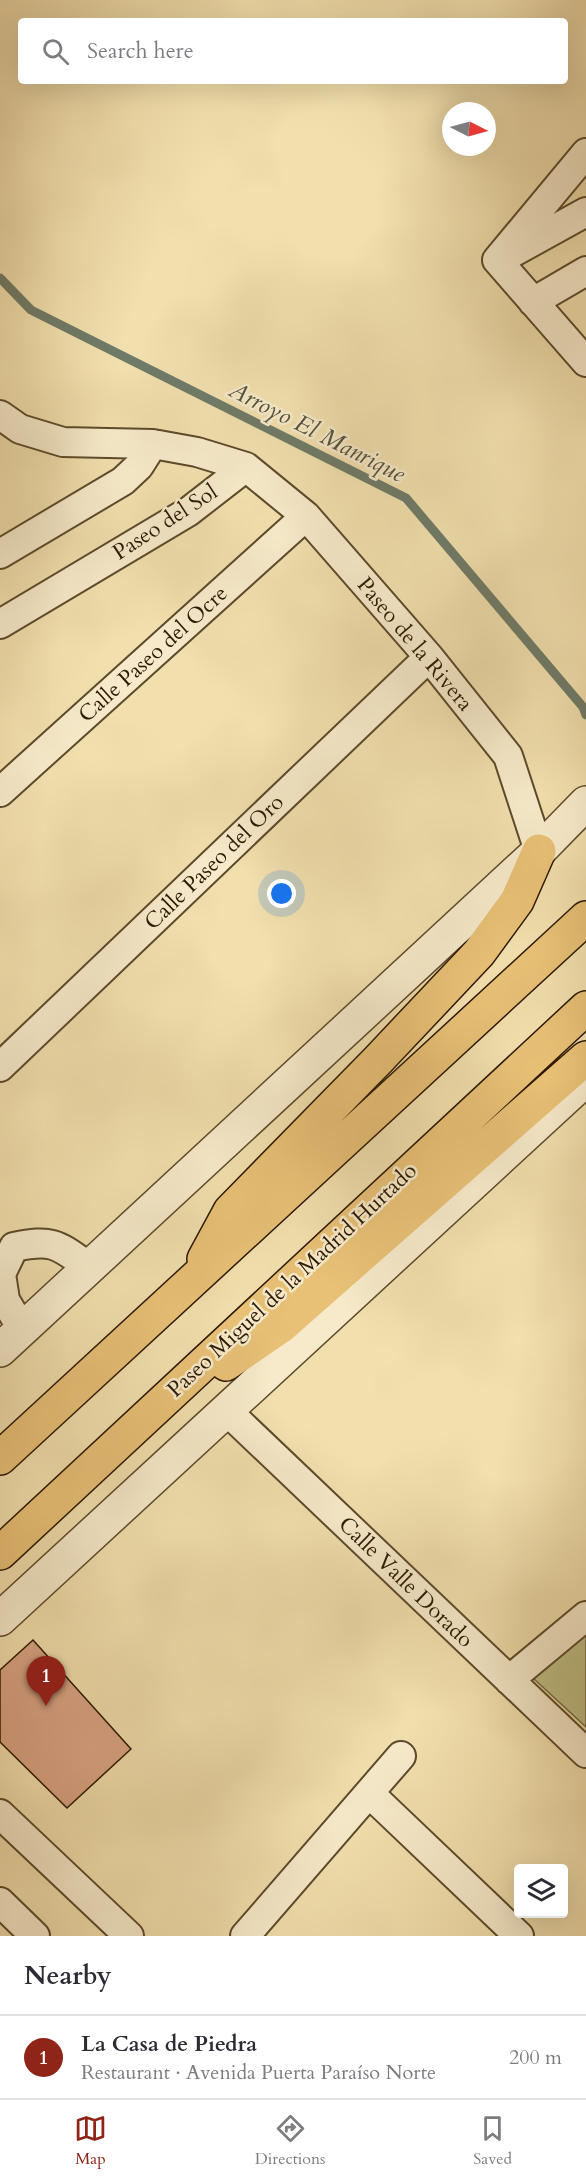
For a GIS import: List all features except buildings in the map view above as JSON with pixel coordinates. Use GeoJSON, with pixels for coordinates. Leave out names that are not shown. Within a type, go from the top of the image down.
{"type":"FeatureCollection","features":[{"type":"Feature","properties":{"kind":"highway"},"geometry":{"type":"LineString","coordinates":[[191,1282],[230,1211],[479,953],[517,901],[539,851]]}},
{"type":"Feature","properties":{"kind":"highway"},"geometry":{"type":"LineString","coordinates":[[0,1458],[586,918]]}},
{"type":"Feature","properties":{"kind":"highway","name":"Paseo Miguel de la Madrid Hurtado"},"geometry":{"type":"LineString","coordinates":[[0,1553],[586,1008]]}},
{"type":"Feature","properties":{"kind":"highway"},"geometry":{"type":"LineString","coordinates":[[132,1428],[280,1327],[586,1058]]}},
{"type":"Feature","properties":{"kind":"street"},"geometry":{"type":"LineString","coordinates":[[497,260],[586,153]]}},
{"type":"Feature","properties":{"kind":"street"},"geometry":{"type":"LineString","coordinates":[[497,260],[586,212]]}},
{"type":"Feature","properties":{"kind":"street"},"geometry":{"type":"LineString","coordinates":[[497,260],[586,362]]}},
{"type":"Feature","properties":{"kind":"street"},"geometry":{"type":"LineString","coordinates":[[533,302],[586,271]]}},
{"type":"Feature","properties":{"kind":"street","name":"Paseo del Sol"},"geometry":{"type":"LineString","coordinates":[[0,415],[20,429],[63,442],[153,444],[197,452],[246,466]]}},
{"type":"Feature","properties":{"kind":"street"},"geometry":{"type":"LineString","coordinates":[[0,554],[123,481],[139,466],[153,444]]}},
{"type":"Feature","properties":{"kind":"street","name":"Paseo del Sol"},"geometry":{"type":"LineString","coordinates":[[0,624],[188,512],[246,466]]}},
{"type":"Feature","properties":{"kind":"street","name":"Paseo de la Rivera"},"geometry":{"type":"LineString","coordinates":[[246,466],[306,516],[429,657],[508,756],[539,851]]}},
{"type":"Feature","properties":{"kind":"street","name":"Calle Paseo del Ocre"},"geometry":{"type":"LineString","coordinates":[[0,792],[306,516]]}},
{"type":"Feature","properties":{"kind":"street","name":"Calle Paseo del Oro"},"geometry":{"type":"LineString","coordinates":[[0,1067],[429,657]]}},
{"type":"Feature","properties":{"kind":"street"},"geometry":{"type":"LineString","coordinates":[[11,1339],[539,851],[586,803]]}},
{"type":"Feature","properties":{"kind":"street"},"geometry":{"type":"LineString","coordinates":[[0,1619],[586,1079]]}},
{"type":"Feature","properties":{"kind":"street"},"geometry":{"type":"LineString","coordinates":[[11,1339],[1,1274],[7,1240],[41,1242],[62,1248],[89,1267]]}},
{"type":"Feature","properties":{"kind":"street","name":"Calle Valle Dorado"},"geometry":{"type":"LineString","coordinates":[[227,1411],[586,1753]]}},
{"type":"Feature","properties":{"kind":"street"},"geometry":{"type":"LineString","coordinates":[[509,1680],[586,1616]]}},
{"type":"Feature","properties":{"kind":"street"},"geometry":{"type":"LineString","coordinates":[[245,1936],[401,1756]]}},
{"type":"Feature","properties":{"kind":"street"},"geometry":{"type":"LineString","coordinates":[[369,1793],[519,1936]]}},
{"type":"Feature","properties":{"kind":"street"},"geometry":{"type":"LineString","coordinates":[[0,1814],[129,1936]]}},
{"type":"Feature","properties":{"kind":"street"},"geometry":{"type":"LineString","coordinates":[[0,1902],[35,1936]]}},
{"type":"Feature","properties":{"kind":"green space"},"geometry":{"type":"Polygon","coordinates":[[[586,1632],[586,1727],[533,1678],[586,1632]]]}},
{"type":"Feature","properties":{"kind":"waterway","name":"Arroyo El Manrique"},"geometry":{"type":"LineString","coordinates":[[0,278],[31,310],[406,498],[583,707],[586,715]]}},
{"type":"Feature","properties":{"kind":"place","name":"La Casa de Piedra"},"geometry":{"type":"Point","coordinates":[46,1706]}}]}
